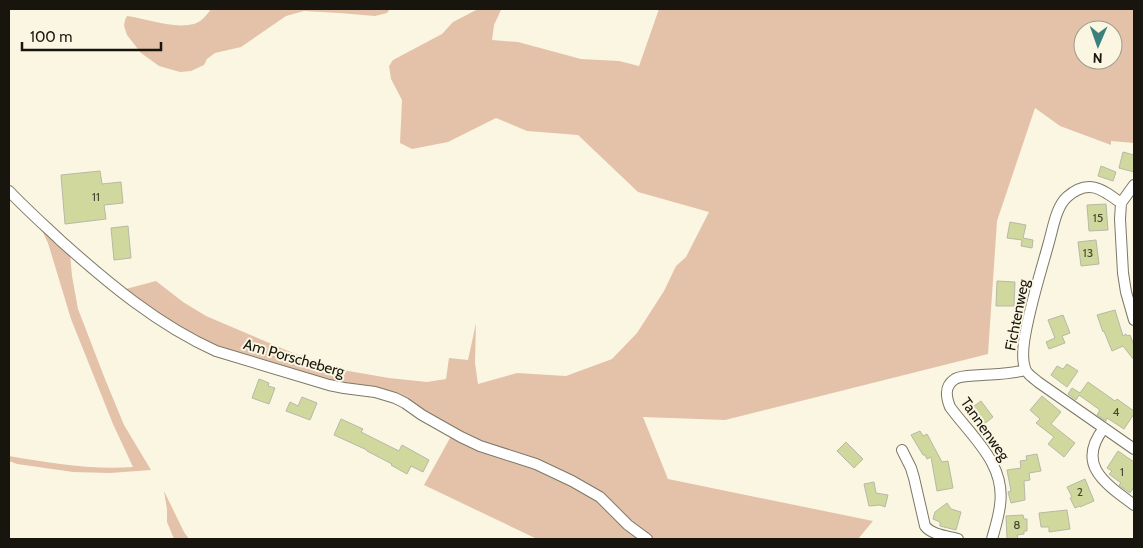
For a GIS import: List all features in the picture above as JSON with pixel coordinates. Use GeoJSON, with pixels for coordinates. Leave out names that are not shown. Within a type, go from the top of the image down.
{"type":"FeatureCollection","features":[{"type":"Feature","properties":{"kind":"street"},"geometry":{"type":"LineString","coordinates":[[1134,185],[1120,203],[1123,273],[1134,320]]}},
{"type":"Feature","properties":{"kind":"street","name":"Fichtenweg"},"geometry":{"type":"LineString","coordinates":[[1120,203],[1104,190],[1093,187],[1079,189],[1062,202],[1039,278],[1026,330],[1023,354],[1025,370],[1038,382],[1134,449]]}},
{"type":"Feature","properties":{"kind":"street","name":"Am Porscheberg"},"geometry":{"type":"LineString","coordinates":[[9,191],[75,254],[120,292],[162,321],[205,346],[329,385],[375,392],[395,398],[422,415],[480,446],[536,464],[590,490],[600,497],[628,525],[647,539]]}},
{"type":"Feature","properties":{"kind":"street","name":"Tannenweg"},"geometry":{"type":"LineString","coordinates":[[992,539],[1000,505],[1001,488],[996,469],[987,453],[950,407],[946,394],[947,388],[956,379],[962,377],[1025,370]]}},
{"type":"Feature","properties":{"kind":"street"},"geometry":{"type":"LineString","coordinates":[[1104,428],[1094,442],[1092,456],[1094,464],[1108,486],[1134,505]]}},
{"type":"Feature","properties":{"kind":"street"},"geometry":{"type":"LineString","coordinates":[[902,450],[913,473],[925,526],[933,532],[958,539]]}},
{"type":"Feature","properties":{"kind":"shaded area"},"geometry":{"type":"Polygon","coordinates":[[[211,9],[390,9],[387,13],[375,16],[304,11],[286,16],[241,47],[215,53],[207,59],[204,65],[191,71],[180,72],[159,66],[141,53],[127,35],[124,26],[127,16],[169,24],[194,24],[204,18],[211,9]]]}},
{"type":"Feature","properties":{"kind":"shaded area"},"geometry":{"type":"Polygon","coordinates":[[[478,9],[499,9],[501,10],[494,25],[492,40],[518,42],[581,59],[619,61],[639,66],[659,9],[1134,9],[1134,143],[1111,141],[1111,145],[1060,126],[1035,108],[997,221],[988,354],[725,420],[643,417],[668,479],[873,521],[858,539],[537,539],[424,485],[450,438],[449,430],[359,386],[344,385],[213,347],[191,335],[122,290],[156,281],[183,302],[206,316],[293,353],[337,369],[389,378],[427,382],[446,379],[449,358],[468,360],[476,323],[475,363],[478,384],[517,373],[566,376],[612,359],[637,333],[664,291],[676,266],[686,257],[709,212],[638,192],[578,135],[527,131],[496,118],[448,142],[412,149],[400,143],[402,100],[391,79],[389,66],[393,60],[442,34],[453,22],[478,9]]]}},
{"type":"Feature","properties":{"kind":"shaded area"},"geometry":{"type":"Polygon","coordinates":[[[39,224],[70,253],[78,309],[124,425],[151,470],[110,473],[73,472],[17,464],[9,461],[9,456],[86,467],[133,467],[113,424],[71,319],[48,243],[39,224]]]}},
{"type":"Feature","properties":{"kind":"shaded area"},"geometry":{"type":"Polygon","coordinates":[[[164,491],[189,539],[174,539],[167,522],[164,491]]]}},
{"type":"Feature","properties":{"kind":"building"},"geometry":{"type":"Polygon","coordinates":[[[1123,152],[1134,155],[1134,172],[1119,168],[1123,152]]]}},
{"type":"Feature","properties":{"kind":"building"},"geometry":{"type":"Polygon","coordinates":[[[1101,166],[1116,172],[1113,181],[1098,176],[1101,166]]]}},
{"type":"Feature","properties":{"kind":"building"},"geometry":{"type":"Polygon","coordinates":[[[100,171],[102,184],[121,182],[123,203],[104,205],[106,219],[65,224],[61,175],[100,171]]]}},
{"type":"Feature","properties":{"kind":"building"},"geometry":{"type":"Polygon","coordinates":[[[1106,204],[1108,230],[1089,231],[1087,205],[1106,204]]]}},
{"type":"Feature","properties":{"kind":"building"},"geometry":{"type":"Polygon","coordinates":[[[1010,222],[1026,225],[1023,238],[1033,240],[1032,248],[1021,246],[1022,240],[1007,238],[1010,222]]]}},
{"type":"Feature","properties":{"kind":"building"},"geometry":{"type":"Polygon","coordinates":[[[128,226],[131,258],[114,260],[111,228],[128,226]]]}},
{"type":"Feature","properties":{"kind":"building"},"geometry":{"type":"Polygon","coordinates":[[[1096,240],[1099,264],[1081,266],[1078,242],[1096,240]]]}},
{"type":"Feature","properties":{"kind":"building"},"geometry":{"type":"Polygon","coordinates":[[[997,281],[1015,282],[1014,306],[996,306],[997,281]]]}},
{"type":"Feature","properties":{"kind":"building"},"geometry":{"type":"Polygon","coordinates":[[[1115,310],[1123,336],[1126,334],[1127,336],[1130,335],[1134,345],[1134,360],[1123,346],[1112,351],[1103,332],[1097,315],[1115,310]]]}},
{"type":"Feature","properties":{"kind":"building"},"geometry":{"type":"Polygon","coordinates":[[[1063,315],[1070,333],[1062,336],[1065,343],[1049,349],[1046,342],[1055,338],[1048,320],[1063,315]]]}},
{"type":"Feature","properties":{"kind":"building"},"geometry":{"type":"Polygon","coordinates":[[[1067,364],[1078,371],[1067,387],[1051,375],[1057,366],[1063,369],[1067,364]]]}},
{"type":"Feature","properties":{"kind":"building"},"geometry":{"type":"Polygon","coordinates":[[[259,379],[269,383],[268,386],[275,388],[269,404],[252,398],[259,379]]]}},
{"type":"Feature","properties":{"kind":"building"},"geometry":{"type":"Polygon","coordinates":[[[1088,382],[1115,401],[1117,399],[1134,411],[1124,429],[1107,418],[1106,421],[1097,415],[1100,410],[1079,395],[1076,400],[1068,394],[1072,388],[1080,393],[1088,382]]]}},
{"type":"Feature","properties":{"kind":"building"},"geometry":{"type":"Polygon","coordinates":[[[1042,396],[1061,412],[1051,424],[1075,443],[1064,457],[1048,444],[1054,437],[1036,423],[1040,419],[1030,410],[1042,396]]]}},
{"type":"Feature","properties":{"kind":"building"},"geometry":{"type":"Polygon","coordinates":[[[302,397],[317,403],[310,420],[286,411],[290,402],[298,406],[302,397]]]}},
{"type":"Feature","properties":{"kind":"building"},"geometry":{"type":"Polygon","coordinates":[[[981,401],[993,417],[979,428],[966,412],[981,401]]]}},
{"type":"Feature","properties":{"kind":"building"},"geometry":{"type":"Polygon","coordinates":[[[341,419],[363,429],[361,432],[399,451],[402,445],[429,460],[423,472],[411,466],[407,474],[367,450],[334,435],[341,419]]]}},
{"type":"Feature","properties":{"kind":"building"},"geometry":{"type":"Polygon","coordinates":[[[920,431],[923,436],[927,434],[942,462],[948,461],[953,488],[937,491],[931,457],[927,459],[923,455],[911,435],[920,431]]]}},
{"type":"Feature","properties":{"kind":"building"},"geometry":{"type":"Polygon","coordinates":[[[846,442],[863,459],[854,468],[837,451],[846,442]]]}},
{"type":"Feature","properties":{"kind":"building"},"geometry":{"type":"Polygon","coordinates":[[[1118,451],[1134,462],[1134,487],[1130,493],[1119,485],[1121,483],[1109,474],[1112,471],[1107,468],[1118,451]]]}},
{"type":"Feature","properties":{"kind":"building"},"geometry":{"type":"Polygon","coordinates":[[[1037,454],[1041,471],[1029,473],[1030,480],[1024,481],[1025,500],[1011,503],[1008,492],[1011,491],[1007,470],[1021,468],[1020,461],[1027,460],[1026,456],[1037,454]]]}},
{"type":"Feature","properties":{"kind":"building"},"geometry":{"type":"Polygon","coordinates":[[[1085,479],[1094,501],[1075,508],[1067,487],[1085,479]]]}},
{"type":"Feature","properties":{"kind":"building"},"geometry":{"type":"Polygon","coordinates":[[[874,482],[876,493],[888,495],[885,507],[880,505],[869,506],[864,484],[874,482]]]}},
{"type":"Feature","properties":{"kind":"building"},"geometry":{"type":"Polygon","coordinates":[[[947,503],[951,509],[961,512],[956,530],[940,526],[940,522],[933,519],[935,512],[947,503]]]}},
{"type":"Feature","properties":{"kind":"building"},"geometry":{"type":"Polygon","coordinates":[[[1067,510],[1070,529],[1049,532],[1049,527],[1041,527],[1039,513],[1067,510]]]}},
{"type":"Feature","properties":{"kind":"building"},"geometry":{"type":"Polygon","coordinates":[[[1023,515],[1024,519],[1027,519],[1027,531],[1024,531],[1024,534],[1017,535],[1018,539],[1007,539],[1006,516],[1023,515]]]}}]}
